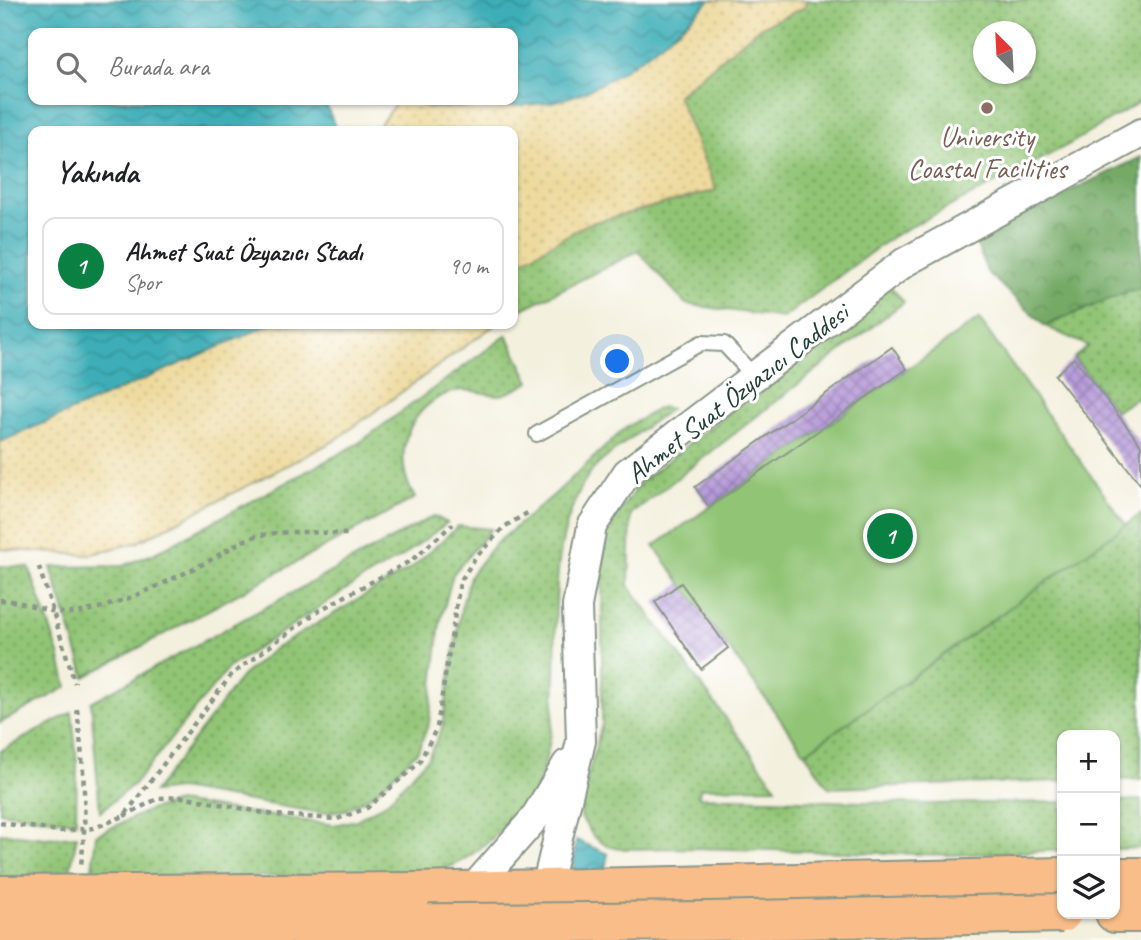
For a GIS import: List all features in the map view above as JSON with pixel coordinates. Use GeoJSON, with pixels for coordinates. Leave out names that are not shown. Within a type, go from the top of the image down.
{"type":"FeatureCollection","features":[{"type":"Feature","properties":{"kind":"highway"},"geometry":{"type":"LineString","coordinates":[[0,895],[413,892],[1057,877]]}},
{"type":"Feature","properties":{"kind":"highway"},"geometry":{"type":"LineString","coordinates":[[1120,877],[1141,877]]}},
{"type":"Feature","properties":{"kind":"highway"},"geometry":{"type":"LineString","coordinates":[[525,940],[546,888]]}},
{"type":"Feature","properties":{"kind":"highway"},"geometry":{"type":"LineString","coordinates":[[440,940],[471,891]]}},
{"type":"Feature","properties":{"kind":"highway"},"geometry":{"type":"LineString","coordinates":[[0,927],[682,921],[1057,913]]}},
{"type":"Feature","properties":{"kind":"highway"},"geometry":{"type":"LineString","coordinates":[[1120,913],[1141,913]]}},
{"type":"Feature","properties":{"kind":"street","name":"Ahmet Suat Özyazıcı Caddesi"},"geometry":{"type":"LineString","coordinates":[[546,888],[581,741],[578,606],[592,526],[627,473],[905,262],[1141,133]]}},
{"type":"Feature","properties":{"kind":"street"},"geometry":{"type":"LineString","coordinates":[[471,891],[534,819],[581,741]]}},
{"type":"Feature","properties":{"kind":"lane"},"geometry":{"type":"LineString","coordinates":[[537,434],[701,343],[724,344],[754,376]]}},
{"type":"Feature","properties":{"kind":"path"},"geometry":{"type":"LineString","coordinates":[[0,823],[60,831],[86,829],[124,816],[159,798],[186,797],[274,815],[337,819],[367,808],[419,762],[437,727],[460,582],[475,558],[504,527],[529,512]]}},
{"type":"Feature","properties":{"kind":"path"},"geometry":{"type":"LineString","coordinates":[[124,816],[232,674],[318,611],[412,560],[453,524]]}},
{"type":"Feature","properties":{"kind":"path"},"geometry":{"type":"LineString","coordinates":[[0,600],[16,600],[55,612],[74,613],[116,601],[203,564],[255,537],[289,532],[349,534]]}},
{"type":"Feature","properties":{"kind":"path"},"geometry":{"type":"LineString","coordinates":[[39,567],[75,682]]}},
{"type":"Feature","properties":{"kind":"path"},"geometry":{"type":"LineString","coordinates":[[77,709],[86,829],[79,878]]}},
{"type":"Feature","properties":{"kind":"green space"},"geometry":{"type":"Polygon","coordinates":[[[807,0],[1141,0],[1141,101],[1070,144],[893,236],[783,318],[686,304],[638,251],[518,311],[518,263],[587,224],[716,190],[677,96],[760,27],[804,8],[807,0]]]}},
{"type":"Feature","properties":{"kind":"green space"},"geometry":{"type":"Polygon","coordinates":[[[1141,157],[1141,289],[1121,294],[1045,326],[987,272],[974,237],[1141,157]]]}},
{"type":"Feature","properties":{"kind":"green space"},"geometry":{"type":"Polygon","coordinates":[[[890,286],[904,302],[631,514],[629,586],[776,787],[700,788],[699,797],[926,804],[1057,802],[1057,850],[952,855],[693,848],[620,849],[607,846],[593,836],[581,817],[582,797],[602,724],[602,567],[606,540],[616,516],[642,481],[890,286]]]}},
{"type":"Feature","properties":{"kind":"green space"},"geometry":{"type":"Polygon","coordinates":[[[1141,289],[1141,404],[1137,398],[1116,411],[1074,358],[1088,346],[1045,326],[1121,294],[1141,289]]]}},
{"type":"Feature","properties":{"kind":"green space"},"geometry":{"type":"Polygon","coordinates":[[[979,319],[1126,525],[805,753],[654,546],[979,319]]]}},
{"type":"Feature","properties":{"kind":"green space"},"geometry":{"type":"Polygon","coordinates":[[[507,335],[530,382],[500,395],[467,390],[453,391],[432,402],[420,413],[406,438],[404,453],[404,468],[415,498],[85,677],[51,567],[122,566],[153,554],[356,445],[507,335]]]}},
{"type":"Feature","properties":{"kind":"green space"},"geometry":{"type":"Polygon","coordinates":[[[661,407],[670,409],[614,451],[588,476],[570,514],[560,553],[556,594],[553,720],[546,761],[531,800],[485,844],[469,857],[431,875],[91,878],[96,835],[147,811],[177,802],[334,825],[356,820],[386,803],[428,758],[442,728],[461,609],[470,576],[493,546],[555,494],[624,429],[661,407]]]}},
{"type":"Feature","properties":{"kind":"green space"},"geometry":{"type":"Polygon","coordinates":[[[1141,514],[1141,779],[1120,780],[1120,730],[1057,730],[1057,781],[829,788],[805,753],[1141,514]]]}},
{"type":"Feature","properties":{"kind":"green space"},"geometry":{"type":"Polygon","coordinates":[[[434,516],[447,523],[403,556],[356,583],[229,667],[136,782],[100,812],[91,702],[434,516]]]}},
{"type":"Feature","properties":{"kind":"green space"},"geometry":{"type":"Polygon","coordinates":[[[458,526],[491,529],[453,574],[440,623],[429,723],[418,751],[375,793],[345,810],[321,813],[179,789],[154,792],[242,676],[274,649],[413,567],[458,526]]]}},
{"type":"Feature","properties":{"kind":"green space"},"geometry":{"type":"Polygon","coordinates":[[[0,566],[29,567],[59,654],[67,687],[0,723],[0,566]]]}},
{"type":"Feature","properties":{"kind":"green space"},"geometry":{"type":"Polygon","coordinates":[[[72,712],[77,762],[76,822],[0,812],[0,751],[72,712]]]}},
{"type":"Feature","properties":{"kind":"green space"},"geometry":{"type":"Polygon","coordinates":[[[1141,800],[1141,848],[1120,849],[1120,801],[1141,800]]]}},
{"type":"Feature","properties":{"kind":"green space"},"geometry":{"type":"Polygon","coordinates":[[[0,833],[45,838],[77,836],[56,940],[0,940],[0,833]]]}},
{"type":"Feature","properties":{"kind":"sand"},"geometry":{"type":"Polygon","coordinates":[[[710,0],[807,0],[804,8],[760,27],[677,95],[716,190],[587,224],[518,263],[518,126],[379,126],[394,105],[422,105],[428,108],[511,106],[561,100],[611,78],[680,29],[710,0]]]}},
{"type":"Feature","properties":{"kind":"sand"},"geometry":{"type":"Polygon","coordinates":[[[260,329],[489,329],[334,441],[138,542],[88,555],[0,549],[0,442],[260,329]]]}},
{"type":"Feature","properties":{"kind":"water"},"geometry":{"type":"Polygon","coordinates":[[[0,0],[710,0],[640,59],[600,84],[560,100],[517,106],[427,105],[518,105],[518,28],[28,28],[28,105],[326,105],[335,126],[28,126],[28,329],[260,329],[0,442],[0,0]]]}},
{"type":"Feature","properties":{"kind":"water"},"geometry":{"type":"Polygon","coordinates":[[[576,840],[608,854],[604,875],[572,873],[576,840]]]}},
{"type":"Feature","properties":{"kind":"building"},"geometry":{"type":"Polygon","coordinates":[[[892,347],[907,369],[709,507],[695,487],[892,347]]]}},
{"type":"Feature","properties":{"kind":"building"},"geometry":{"type":"Polygon","coordinates":[[[1074,358],[1141,445],[1141,485],[1055,375],[1074,358]]]}},
{"type":"Feature","properties":{"kind":"building"},"geometry":{"type":"Polygon","coordinates":[[[681,583],[728,648],[701,669],[655,602],[681,583]]]}},
{"type":"Feature","properties":{"kind":"place","name":"University Coastal Facilities"},"geometry":{"type":"Point","coordinates":[987,108]}},
{"type":"Feature","properties":{"kind":"place","name":"Ahmet Suat Özyazıcı Stadı"},"geometry":{"type":"Point","coordinates":[890,536]}}]}
